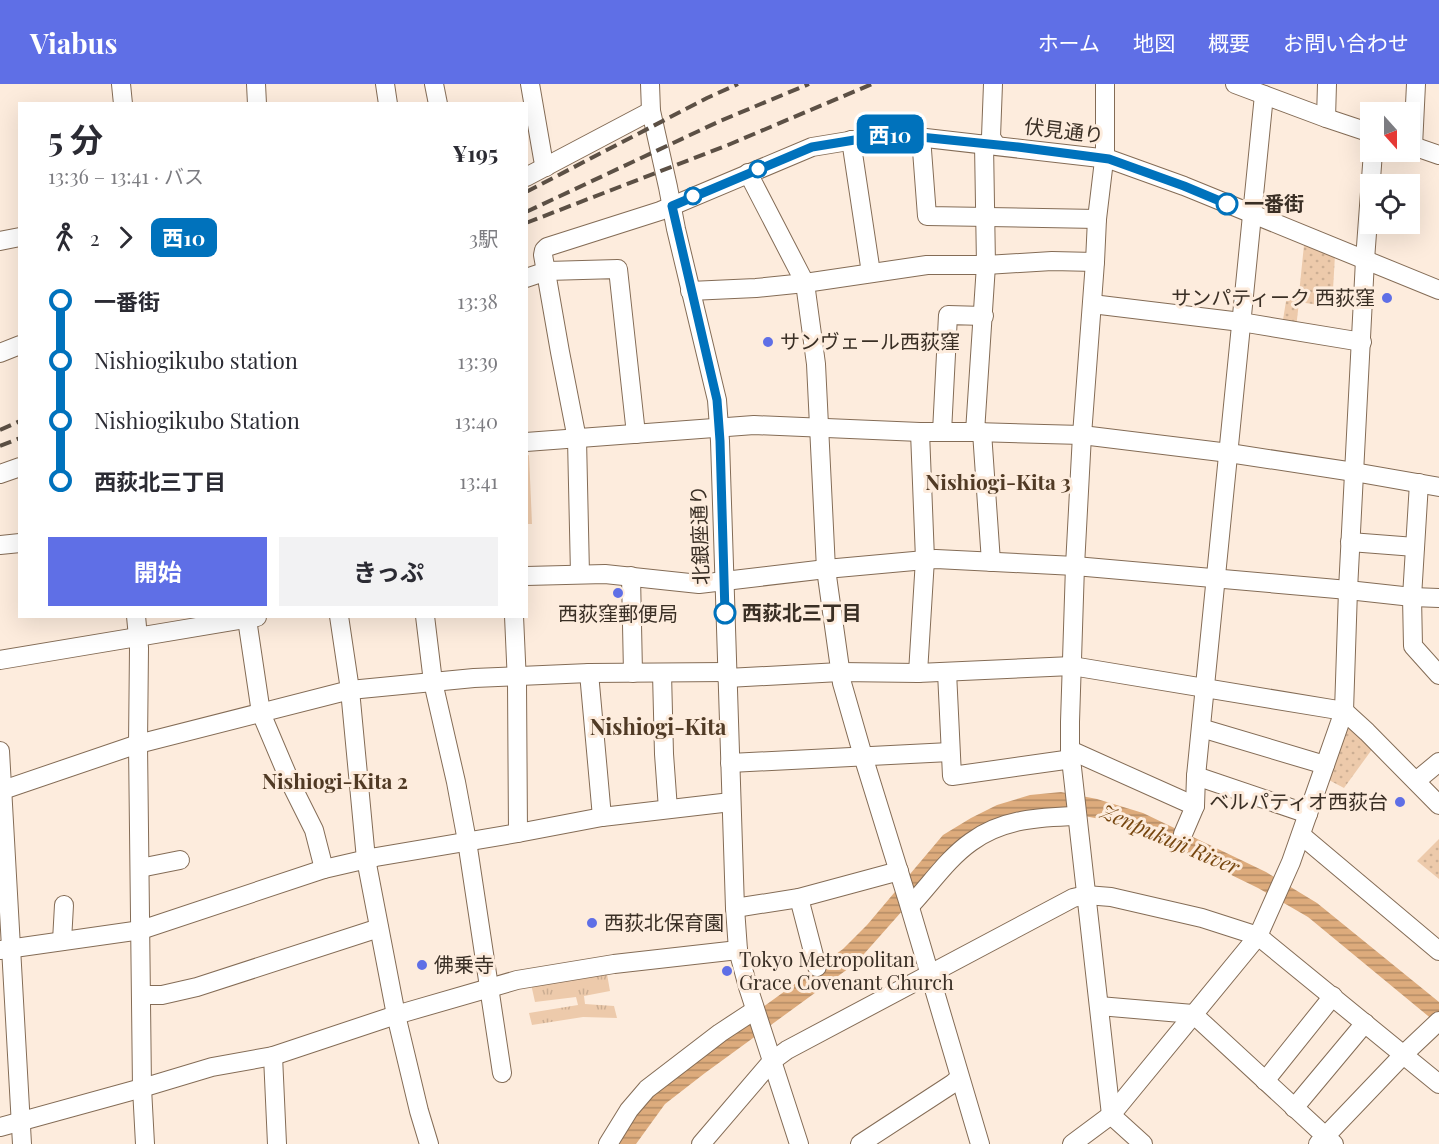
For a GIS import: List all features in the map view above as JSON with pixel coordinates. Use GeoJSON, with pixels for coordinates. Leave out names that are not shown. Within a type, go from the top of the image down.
{"type":"FeatureCollection","features":[{"type":"Feature","properties":{"kind":"street"},"geometry":{"type":"LineString","coordinates":[[120,84],[123,102]]}},
{"type":"Feature","properties":{"kind":"street"},"geometry":{"type":"LineString","coordinates":[[256,84],[257,102]]}},
{"type":"Feature","properties":{"kind":"street"},"geometry":{"type":"LineString","coordinates":[[385,84],[388,102]]}},
{"type":"Feature","properties":{"kind":"street"},"geometry":{"type":"LineString","coordinates":[[434,84],[438,102]]}},
{"type":"Feature","properties":{"kind":"street"},"geometry":{"type":"LineString","coordinates":[[530,84],[546,167]]}},
{"type":"Feature","properties":{"kind":"street","name":"北銀座通り"},"geometry":{"type":"LineString","coordinates":[[650,84],[651,111],[690,291],[717,400],[738,950],[755,1011],[799,1144]]}},
{"type":"Feature","properties":{"kind":"street"},"geometry":{"type":"LineString","coordinates":[[991,562],[979,432],[993,84]]}},
{"type":"Feature","properties":{"kind":"street"},"geometry":{"type":"LineString","coordinates":[[1105,84],[1105,152],[1097,219],[1075,566],[1071,755],[1112,1115],[1143,1144]]}},
{"type":"Feature","properties":{"kind":"street"},"geometry":{"type":"LineString","coordinates":[[1234,84],[1360,129]]}},
{"type":"Feature","properties":{"kind":"street"},"geometry":{"type":"LineString","coordinates":[[1326,118],[1327,84]]}},
{"type":"Feature","properties":{"kind":"street"},"geometry":{"type":"LineString","coordinates":[[1415,102],[1416,84]]}},
{"type":"Feature","properties":{"kind":"street"},"geometry":{"type":"LineString","coordinates":[[1183,834],[1195,806],[1215,579],[1264,95]]}},
{"type":"Feature","properties":{"kind":"street"},"geometry":{"type":"LineString","coordinates":[[528,176],[651,111]]}},
{"type":"Feature","properties":{"kind":"street","name":"伏見通り"},"geometry":{"type":"LineString","coordinates":[[547,272],[543,255],[547,247],[660,211],[812,147],[891,134],[1109,159],[1184,186],[1439,290]]}},
{"type":"Feature","properties":{"kind":"street"},"geometry":{"type":"LineString","coordinates":[[921,137],[927,216],[1097,219]]}},
{"type":"Feature","properties":{"kind":"street"},"geometry":{"type":"LineString","coordinates":[[852,140],[871,273]]}},
{"type":"Feature","properties":{"kind":"street"},"geometry":{"type":"LineString","coordinates":[[1420,149],[1439,155]]}},
{"type":"Feature","properties":{"kind":"street"},"geometry":{"type":"LineString","coordinates":[[1072,1144],[1112,1115],[1257,936],[1281,886],[1301,835],[1344,711],[1350,542],[1372,162]]}},
{"type":"Feature","properties":{"kind":"street"},"geometry":{"type":"LineString","coordinates":[[748,173],[805,283],[816,364],[826,569],[840,672],[863,756],[980,1144]]}},
{"type":"Feature","properties":{"kind":"street"},"geometry":{"type":"LineString","coordinates":[[0,241],[18,237]]}},
{"type":"Feature","properties":{"kind":"street"},"geometry":{"type":"LineString","coordinates":[[690,291],[805,283],[927,265],[1095,262]]}},
{"type":"Feature","properties":{"kind":"street"},"geometry":{"type":"LineString","coordinates":[[528,277],[547,272],[618,269],[636,434]]}},
{"type":"Feature","properties":{"kind":"street"},"geometry":{"type":"LineString","coordinates":[[547,272],[577,439],[580,574]]}},
{"type":"Feature","properties":{"kind":"street"},"geometry":{"type":"LineString","coordinates":[[1092,304],[1241,322],[1362,342]]}},
{"type":"Feature","properties":{"kind":"street"},"geometry":{"type":"LineString","coordinates":[[942,432],[948,315],[984,316]]}},
{"type":"Feature","properties":{"kind":"street"},"geometry":{"type":"LineString","coordinates":[[0,353],[18,346]]}},
{"type":"Feature","properties":{"kind":"street"},"geometry":{"type":"LineString","coordinates":[[528,442],[754,425],[920,432],[1082,435],[1229,453],[1439,487]]}},
{"type":"Feature","properties":{"kind":"street"},"geometry":{"type":"LineString","coordinates":[[918,673],[925,559],[920,432]]}},
{"type":"Feature","properties":{"kind":"street"},"geometry":{"type":"LineString","coordinates":[[0,474],[18,468]]}},
{"type":"Feature","properties":{"kind":"street"},"geometry":{"type":"LineString","coordinates":[[1419,483],[1412,597],[1413,646],[1439,675]]}},
{"type":"Feature","properties":{"kind":"street"},"geometry":{"type":"LineString","coordinates":[[1350,542],[1414,547]]}},
{"type":"Feature","properties":{"kind":"street"},"geometry":{"type":"LineString","coordinates":[[0,545],[18,543]]}},
{"type":"Feature","properties":{"kind":"street"},"geometry":{"type":"LineString","coordinates":[[528,576],[605,574],[699,584],[925,559],[1075,566],[1439,598]]}},
{"type":"Feature","properties":{"kind":"street"},"geometry":{"type":"LineString","coordinates":[[631,576],[633,673]]}},
{"type":"Feature","properties":{"kind":"street"},"geometry":{"type":"LineString","coordinates":[[136,618],[142,1088],[145,1144]]}},
{"type":"Feature","properties":{"kind":"street"},"geometry":{"type":"LineString","coordinates":[[0,660],[253,618],[261,713],[292,786],[314,830],[324,868]]}},
{"type":"Feature","properties":{"kind":"street"},"geometry":{"type":"LineString","coordinates":[[339,618],[350,690],[366,859],[396,1015],[429,1144]]}},
{"type":"Feature","properties":{"kind":"street"},"geometry":{"type":"LineString","coordinates":[[425,618],[433,682],[467,841],[502,1073]]}},
{"type":"Feature","properties":{"kind":"street"},"geometry":{"type":"LineString","coordinates":[[514,618],[518,833]]}},
{"type":"Feature","properties":{"kind":"street"},"geometry":{"type":"LineString","coordinates":[[1,791],[138,744],[350,690],[516,676],[633,673],[727,675],[840,672],[918,673],[1072,666],[1344,711],[1439,805]]}},
{"type":"Feature","properties":{"kind":"street"},"geometry":{"type":"LineString","coordinates":[[947,672],[952,776],[1071,755],[1195,806]]}},
{"type":"Feature","properties":{"kind":"street"},"geometry":{"type":"LineString","coordinates":[[662,673],[664,754],[669,809]]}},
{"type":"Feature","properties":{"kind":"street"},"geometry":{"type":"LineString","coordinates":[[589,674],[602,817]]}},
{"type":"Feature","properties":{"kind":"street"},"geometry":{"type":"LineString","coordinates":[[1201,729],[1325,765]]}},
{"type":"Feature","properties":{"kind":"street"},"geometry":{"type":"LineString","coordinates":[[0,751],[7,1029],[21,1122],[22,1144]]}},
{"type":"Feature","properties":{"kind":"street"},"geometry":{"type":"LineString","coordinates":[[730,763],[950,752]]}},
{"type":"Feature","properties":{"kind":"street"},"geometry":{"type":"LineString","coordinates":[[1416,781],[1439,762]]}},
{"type":"Feature","properties":{"kind":"street"},"geometry":{"type":"LineString","coordinates":[[1197,776],[1308,814]]}},
{"type":"Feature","properties":{"kind":"street"},"geometry":{"type":"LineString","coordinates":[[5,950],[141,930],[324,868],[366,859],[602,817],[731,802]]}},
{"type":"Feature","properties":{"kind":"street"},"geometry":{"type":"LineString","coordinates":[[909,903],[969,843],[986,832],[1008,823],[1047,817],[1077,808]]}},
{"type":"Feature","properties":{"kind":"street"},"geometry":{"type":"LineString","coordinates":[[1301,835],[1439,951]]}},
{"type":"Feature","properties":{"kind":"street"},"geometry":{"type":"LineString","coordinates":[[140,868],[180,860]]}},
{"type":"Feature","properties":{"kind":"street"},"geometry":{"type":"LineString","coordinates":[[735,908],[799,898],[901,877]]}},
{"type":"Feature","properties":{"kind":"street"},"geometry":{"type":"LineString","coordinates":[[701,1144],[772,1061],[787,1050],[1073,898],[1086,895],[1111,897],[1202,918],[1257,936],[1439,1084]]}},
{"type":"Feature","properties":{"kind":"street"},"geometry":{"type":"LineString","coordinates":[[799,898],[817,967]]}},
{"type":"Feature","properties":{"kind":"street"},"geometry":{"type":"LineString","coordinates":[[62,941],[64,905]]}},
{"type":"Feature","properties":{"kind":"street"},"geometry":{"type":"LineString","coordinates":[[142,995],[162,995],[197,987],[379,927]]}},
{"type":"Feature","properties":{"kind":"street"},"geometry":{"type":"LineString","coordinates":[[0,1127],[212,1067],[273,1056],[396,1015],[517,980],[614,964],[738,950]]}},
{"type":"Feature","properties":{"kind":"street"},"geometry":{"type":"LineString","coordinates":[[1265,1081],[1333,996]]}},
{"type":"Feature","properties":{"kind":"street"},"geometry":{"type":"LineString","coordinates":[[1099,1006],[1193,1014],[1294,1108],[1326,1142],[1404,1054],[1438,1022]]}},
{"type":"Feature","properties":{"kind":"street"},"geometry":{"type":"LineString","coordinates":[[608,1144],[629,1110],[647,1089],[720,1033],[755,1011]]}},
{"type":"Feature","properties":{"kind":"street"},"geometry":{"type":"LineString","coordinates":[[1294,1108],[1365,1023]]}},
{"type":"Feature","properties":{"kind":"street"},"geometry":{"type":"LineString","coordinates":[[273,1056],[278,1144]]}},
{"type":"Feature","properties":{"kind":"street"},"geometry":{"type":"LineString","coordinates":[[860,1144],[959,1078]]}},
{"type":"Feature","properties":{"kind":"green space"},"geometry":{"type":"Polygon","coordinates":[[[1304,245],[1335,255],[1332,307],[1299,302],[1296,328],[1282,326],[1287,295],[1299,294],[1304,245]]]}},
{"type":"Feature","properties":{"kind":"green space"},"geometry":{"type":"Polygon","coordinates":[[[529,455],[532,524],[528,524],[529,455]]]}},
{"type":"Feature","properties":{"kind":"green space"},"geometry":{"type":"Polygon","coordinates":[[[1349,723],[1373,748],[1344,788],[1327,779],[1349,723]]]}},
{"type":"Feature","properties":{"kind":"green space"},"geometry":{"type":"Polygon","coordinates":[[[1439,839],[1439,879],[1417,861],[1439,839]]]}},
{"type":"Feature","properties":{"kind":"green space"},"geometry":{"type":"Polygon","coordinates":[[[607,974],[610,991],[584,996],[585,1004],[614,1006],[617,1018],[583,1017],[532,1025],[529,1013],[578,1005],[576,997],[535,1002],[531,984],[607,974]]]}},
{"type":"Feature","properties":{"kind":"water","name":"Zenpukuji River"},"geometry":{"type":"Polygon","coordinates":[[[1061,792],[1097,799],[1143,813],[1266,872],[1317,903],[1439,1002],[1439,1025],[1308,917],[1258,888],[1137,829],[1062,812],[958,848],[856,963],[665,1104],[636,1144],[614,1144],[653,1092],[693,1058],[843,949],[867,925],[943,835],[997,805],[1030,795],[1061,792]]]}},
{"type":"Feature","properties":{"kind":"railway"},"geometry":{"type":"LineString","coordinates":[[528,191],[738,84]]}},
{"type":"Feature","properties":{"kind":"railway"},"geometry":{"type":"LineString","coordinates":[[528,211],[720,121],[809,84]]}},
{"type":"Feature","properties":{"kind":"railway"},"geometry":{"type":"LineString","coordinates":[[528,222],[728,145],[872,84]]}},
{"type":"Feature","properties":{"kind":"railway"},"geometry":{"type":"LineString","coordinates":[[0,430],[18,422]]}},
{"type":"Feature","properties":{"kind":"railway"},"geometry":{"type":"LineString","coordinates":[[0,446],[18,439]]}},
{"type":"Feature","properties":{"kind":"bus line","name":"西10"},"geometry":{"type":"LineString","coordinates":[[725,613],[717,400],[672,206],[812,147],[891,134],[1109,159],[1227,204]]}},
{"type":"Feature","properties":{"kind":"place","name":"一番街"},"geometry":{"type":"Point","coordinates":[1227,204]}},
{"type":"Feature","properties":{"kind":"place","name":"サンパティーク 西荻窪"},"geometry":{"type":"Point","coordinates":[1387,298]}},
{"type":"Feature","properties":{"kind":"place","name":"サンヴェール西荻窪"},"geometry":{"type":"Point","coordinates":[768,342]}},
{"type":"Feature","properties":{"kind":"place","name":"西荻窪郵便局"},"geometry":{"type":"Point","coordinates":[618,593]}},
{"type":"Feature","properties":{"kind":"place","name":"西荻北三丁目"},"geometry":{"type":"Point","coordinates":[725,613]}},
{"type":"Feature","properties":{"kind":"place","name":"ベルパティオ西荻台"},"geometry":{"type":"Point","coordinates":[1400,802]}},
{"type":"Feature","properties":{"kind":"place","name":"西荻北保育園"},"geometry":{"type":"Point","coordinates":[592,923]}},
{"type":"Feature","properties":{"kind":"place","name":"佛乗寺"},"geometry":{"type":"Point","coordinates":[422,965]}},
{"type":"Feature","properties":{"kind":"place","name":"Tokyo Metropolitan Grace Covenant Church"},"geometry":{"type":"Point","coordinates":[727,971]}},
{"type":"Feature","properties":{"kind":"district","name":"Nishiogi-Kita 3"},"geometry":{"type":"Point","coordinates":[998,483]}},
{"type":"Feature","properties":{"kind":"district","name":"Nishiogi-Kita"},"geometry":{"type":"Point","coordinates":[658,727]}},
{"type":"Feature","properties":{"kind":"district","name":"Nishiogi-Kita 2"},"geometry":{"type":"Point","coordinates":[335,782]}}]}
